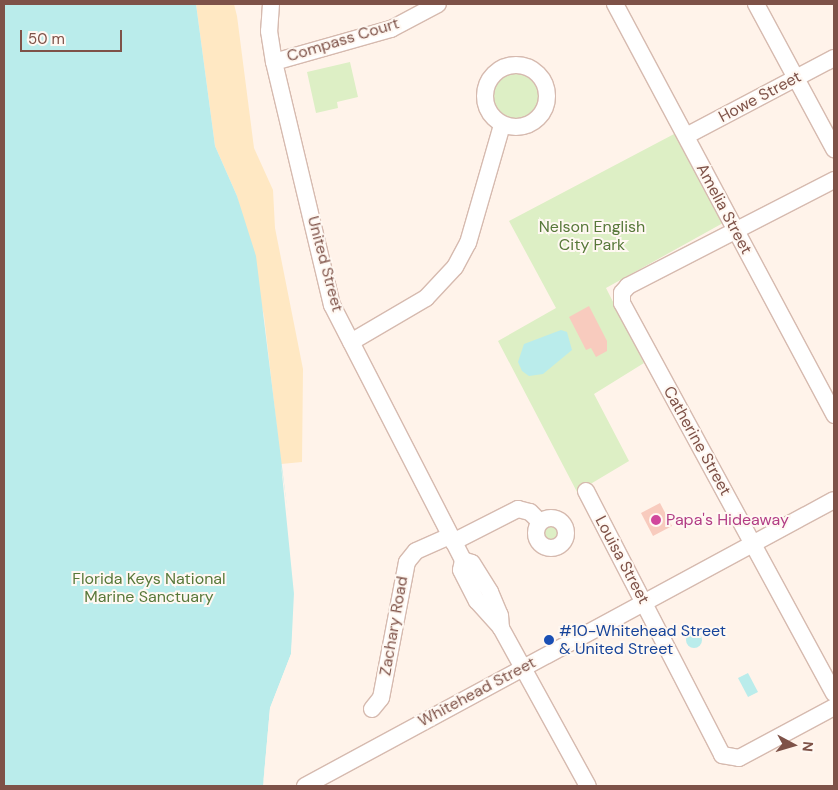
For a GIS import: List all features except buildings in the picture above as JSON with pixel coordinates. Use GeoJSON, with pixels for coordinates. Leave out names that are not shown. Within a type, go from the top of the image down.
{"type":"FeatureCollection","features":[{"type":"Feature","properties":{"kind":"street","name":"United Street"},"geometry":{"type":"LineString","coordinates":[[271,4],[269,31],[274,62],[332,305],[463,560],[461,570],[477,601],[501,628],[588,786]]}},
{"type":"Feature","properties":{"kind":"street","name":"Compass Court"},"geometry":{"type":"LineString","coordinates":[[274,62],[391,29],[438,4]]}},
{"type":"Feature","properties":{"kind":"street","name":"Amelia Street"},"geometry":{"type":"LineString","coordinates":[[615,4],[834,415]]}},
{"type":"Feature","properties":{"kind":"street"},"geometry":{"type":"LineString","coordinates":[[756,4],[834,148]]}},
{"type":"Feature","properties":{"kind":"street","name":"Howe Street"},"geometry":{"type":"LineString","coordinates":[[686,136],[834,58]]}},
{"type":"Feature","properties":{"kind":"street"},"geometry":{"type":"LineString","coordinates":[[351,342],[426,298],[455,267],[468,243],[502,125]]}},
{"type":"Feature","properties":{"kind":"street"},"geometry":{"type":"LineString","coordinates":[[736,231],[834,180]]}},
{"type":"Feature","properties":{"kind":"street","name":"Catherine Street"},"geometry":{"type":"LineString","coordinates":[[736,231],[622,293],[622,303],[834,693]]}},
{"type":"Feature","properties":{"kind":"street","name":"Louisa Street"},"geometry":{"type":"LineString","coordinates":[[586,491],[644,600],[722,755],[730,758],[739,758],[834,707]]}},
{"type":"Feature","properties":{"kind":"street","name":"Whitehead Street"},"geometry":{"type":"LineString","coordinates":[[305,786],[644,600],[834,500]]}},
{"type":"Feature","properties":{"kind":"street","name":"Zachary Road"},"geometry":{"type":"LineString","coordinates":[[372,709],[381,698],[407,562],[416,551],[452,539],[518,509],[530,512],[540,522]]}},
{"type":"Feature","properties":{"kind":"green space"},"geometry":{"type":"Polygon","coordinates":[[[350,62],[358,97],[337,102],[338,108],[316,113],[307,72],[350,62]]]}},
{"type":"Feature","properties":{"kind":"green space"},"geometry":{"type":"Polygon","coordinates":[[[516,73],[525,75],[533,80],[538,88],[540,97],[538,106],[533,114],[525,119],[516,121],[507,119],[499,114],[494,106],[492,97],[494,88],[499,80],[507,75],[516,73]]]}},
{"type":"Feature","properties":{"kind":"green space","name":"Nelson English City Park"},"geometry":{"type":"Polygon","coordinates":[[[676,133],[723,223],[606,288],[644,363],[594,394],[629,461],[577,492],[498,341],[556,308],[509,221],[676,133]]]}},
{"type":"Feature","properties":{"kind":"green space"},"geometry":{"type":"Polygon","coordinates":[[[552,524],[558,527],[561,533],[558,539],[552,542],[546,539],[543,533],[546,527],[552,524]]]}},
{"type":"Feature","properties":{"kind":"sand"},"geometry":{"type":"Polygon","coordinates":[[[196,4],[234,4],[237,16],[254,148],[273,190],[275,228],[303,369],[302,462],[281,464],[264,316],[237,196],[215,146],[196,4]]]}},
{"type":"Feature","properties":{"kind":"water","name":"Florida Keys National Marine Sanctuary"},"geometry":{"type":"Polygon","coordinates":[[[4,4],[196,4],[215,146],[237,196],[256,256],[295,572],[291,654],[270,708],[263,786],[4,786],[4,4]]]}},
{"type":"Feature","properties":{"kind":"water"},"geometry":{"type":"Polygon","coordinates":[[[561,330],[567,332],[572,350],[543,374],[529,376],[522,371],[518,362],[524,344],[561,330]]]}},
{"type":"Feature","properties":{"kind":"water"},"geometry":{"type":"Polygon","coordinates":[[[691,632],[697,632],[702,637],[700,646],[691,648],[686,643],[686,637],[691,632]]]}},
{"type":"Feature","properties":{"kind":"water"},"geometry":{"type":"Polygon","coordinates":[[[748,673],[758,692],[748,697],[738,678],[748,673]]]}},
{"type":"Feature","properties":{"kind":"pier"},"geometry":{"type":"Polygon","coordinates":[[[281,464],[297,572],[298,604],[293,655],[273,709],[263,786],[270,708],[291,654],[295,604],[281,464]]]}},
{"type":"Feature","properties":{"kind":"place","name":"Papa's Hideaway"},"geometry":{"type":"Point","coordinates":[656,520]}},
{"type":"Feature","properties":{"kind":"place","name":"#10-Whitehead Street & United Street"},"geometry":{"type":"Point","coordinates":[549,640]}}]}
